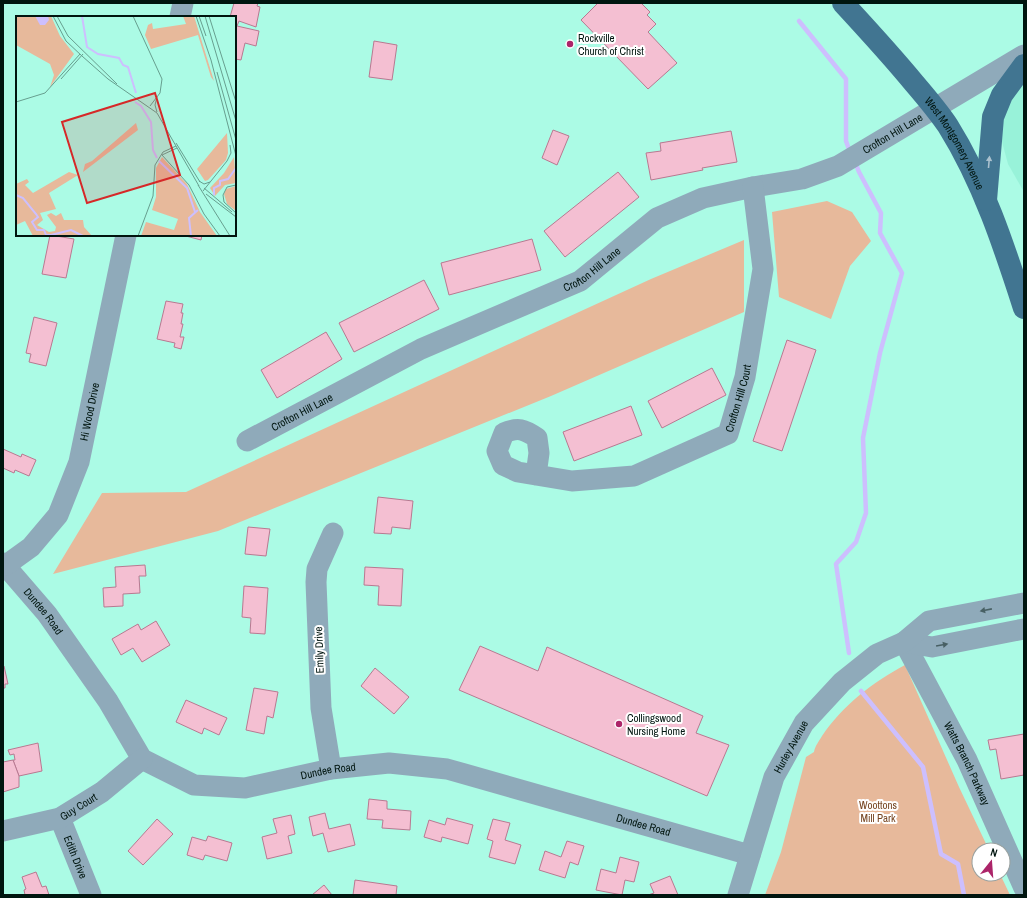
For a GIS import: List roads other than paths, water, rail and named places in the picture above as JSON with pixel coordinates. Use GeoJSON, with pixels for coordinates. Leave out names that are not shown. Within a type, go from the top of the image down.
{"type":"FeatureCollection","features":[{"type":"Feature","properties":{"kind":"main road","name":"West Montgomery Avenue"},"geometry":{"type":"LineString","coordinates":[[843,3],[885,48],[948,126],[986,201],[1000,236],[1024,308]]}},
{"type":"Feature","properties":{"kind":"main road"},"geometry":{"type":"LineString","coordinates":[[986,201],[992,117],[1002,95],[1024,65]]}},
{"type":"Feature","properties":{"kind":"street"},"geometry":{"type":"LineString","coordinates":[[180,16],[182,3]]}},
{"type":"Feature","properties":{"kind":"street","name":"Crofton Hill Lane"},"geometry":{"type":"LineString","coordinates":[[247,442],[421,349],[580,281],[657,218],[703,198],[753,187],[802,179],[838,166],[1024,55]]}},
{"type":"Feature","properties":{"kind":"street","name":"Crofton Hill Court"},"geometry":{"type":"LineString","coordinates":[[536,475],[572,481],[634,476],[728,434],[745,377],[763,269],[753,187]]}},
{"type":"Feature","properties":{"kind":"street","name":"Hi Wood Drive"},"geometry":{"type":"LineString","coordinates":[[4,564],[31,547],[58,515],[79,462],[126,236]]}},
{"type":"Feature","properties":{"kind":"street","name":"Emily Drive"},"geometry":{"type":"LineString","coordinates":[[331,769],[321,708],[316,582],[317,569],[333,534]]}},
{"type":"Feature","properties":{"kind":"street","name":"Dundee Road"},"geometry":{"type":"LineString","coordinates":[[4,564],[51,619],[108,701],[142,759],[194,785],[245,788],[331,769],[389,763],[447,769],[750,855]]}},
{"type":"Feature","properties":{"kind":"street","name":"Hurley Avenue"},"geometry":{"type":"LineString","coordinates":[[738,895],[774,776],[804,723],[842,682],[877,654],[904,642],[929,621],[1024,603]]}},
{"type":"Feature","properties":{"kind":"street"},"geometry":{"type":"LineString","coordinates":[[904,642],[932,647],[1024,629]]}},
{"type":"Feature","properties":{"kind":"street","name":"Watts Branch Parkway"},"geometry":{"type":"LineString","coordinates":[[904,642],[967,760],[1024,888]]}},
{"type":"Feature","properties":{"kind":"street","name":"Guy Court"},"geometry":{"type":"LineString","coordinates":[[3,831],[60,818],[102,792],[142,759]]}},
{"type":"Feature","properties":{"kind":"street","name":"Edith Drive"},"geometry":{"type":"LineString","coordinates":[[60,818],[91,895]]}},
{"type":"Feature","properties":{"kind":"waterway"},"geometry":{"type":"LineString","coordinates":[[799,21],[846,79],[846,141],[850,152]]}},
{"type":"Feature","properties":{"kind":"waterway"},"geometry":{"type":"LineString","coordinates":[[849,653],[836,564],[856,542],[866,513],[863,438],[880,353],[902,273],[880,233],[881,213],[855,162]]}},
{"type":"Feature","properties":{"kind":"waterway"},"geometry":{"type":"LineString","coordinates":[[861,691],[923,767],[941,854],[958,864],[964,895]]}},
{"type":"Feature","properties":{"kind":"place","name":"Rockville Church of Christ"},"geometry":{"type":"Point","coordinates":[570,44]}},
{"type":"Feature","properties":{"kind":"place","name":"Collingswood Nursing Home"},"geometry":{"type":"Point","coordinates":[619,724]}},
{"type":"Feature","properties":{"kind":"park label","name":"Woottons Mill Park"},"geometry":{"type":"Point","coordinates":[878,811]}}]}
